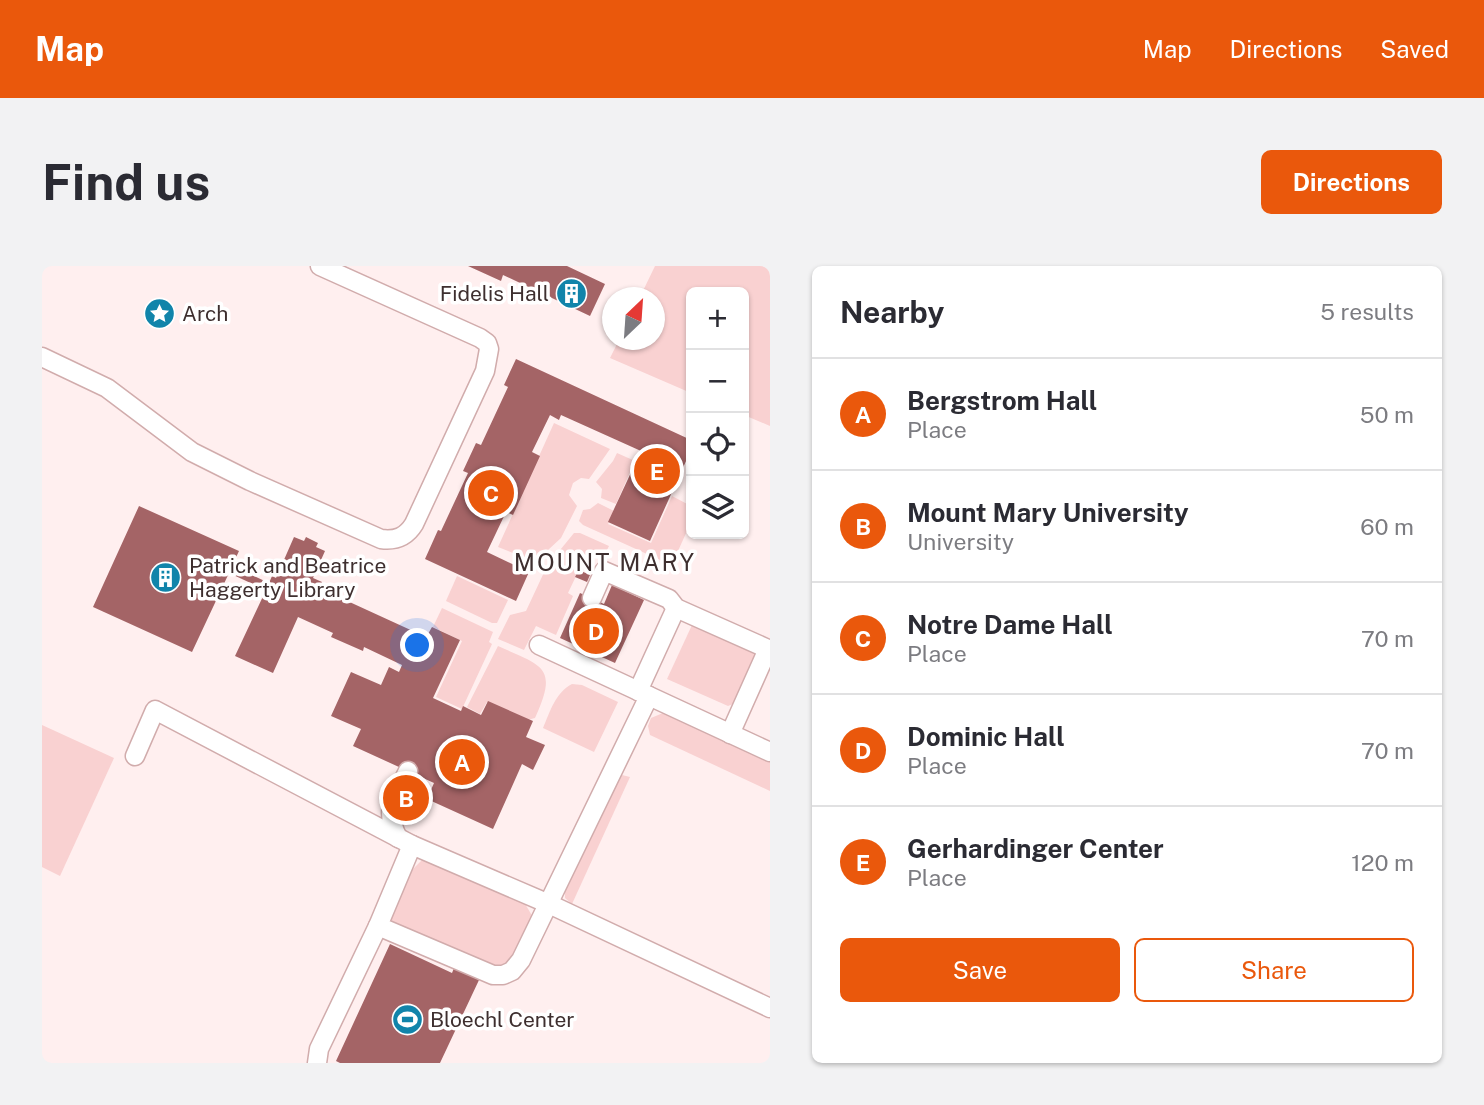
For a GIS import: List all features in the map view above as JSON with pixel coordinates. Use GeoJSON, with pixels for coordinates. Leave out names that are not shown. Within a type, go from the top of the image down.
{"type":"FeatureCollection","features":[{"type":"Feature","properties":{"kind":"lane"},"geometry":{"type":"LineString","coordinates":[[42,357],[107,388],[192,452],[381,540],[400,538],[409,533],[444,462],[485,371],[489,349],[486,342],[469,332],[320,266]]}},
{"type":"Feature","properties":{"kind":"lane"},"geometry":{"type":"LineString","coordinates":[[592,598],[604,571],[669,599],[676,608],[768,649],[730,734]]}},
{"type":"Feature","properties":{"kind":"lane"},"geometry":{"type":"LineString","coordinates":[[377,926],[492,975],[503,975],[512,971],[521,960],[549,904],[644,694],[676,608]]}},
{"type":"Feature","properties":{"kind":"lane"},"geometry":{"type":"LineString","coordinates":[[539,645],[770,752]]}},
{"type":"Feature","properties":{"kind":"lane"},"geometry":{"type":"LineString","coordinates":[[135,756],[155,710],[405,841],[549,904],[770,1008]]}},
{"type":"Feature","properties":{"kind":"lane"},"geometry":{"type":"LineString","coordinates":[[405,841],[390,823],[390,813],[408,771]]}},
{"type":"Feature","properties":{"kind":"lane"},"geometry":{"type":"LineString","coordinates":[[317,1063],[319,1049],[377,926],[405,841]]}},
{"type":"Feature","properties":{"kind":"shaded area"},"geometry":{"type":"Polygon","coordinates":[[[655,266],[770,266],[770,426],[749,417],[749,287],[686,287],[686,391],[610,358],[614,350],[665,350],[665,287],[645,287],[655,266]]]}},
{"type":"Feature","properties":{"kind":"shaded area"},"geometry":{"type":"Polygon","coordinates":[[[554,423],[610,449],[589,479],[581,478],[573,483],[569,495],[577,506],[561,538],[535,562],[498,547],[554,423]]]}},
{"type":"Feature","properties":{"kind":"shaded area"},"geometry":{"type":"Polygon","coordinates":[[[617,453],[635,461],[616,504],[601,498],[602,489],[596,482],[617,453]]]}},
{"type":"Feature","properties":{"kind":"shaded area"},"geometry":{"type":"Polygon","coordinates":[[[672,496],[686,503],[686,533],[674,560],[669,564],[583,525],[579,521],[583,510],[598,503],[614,511],[608,524],[651,543],[672,496]]]}},
{"type":"Feature","properties":{"kind":"shaded area"},"geometry":{"type":"Polygon","coordinates":[[[574,533],[609,546],[603,558],[588,551],[568,593],[573,596],[556,635],[536,626],[524,650],[498,639],[510,615],[526,611],[547,566],[574,533]]]}},
{"type":"Feature","properties":{"kind":"shaded area"},"geometry":{"type":"Polygon","coordinates":[[[457,576],[508,600],[497,623],[446,601],[457,576]]]}},
{"type":"Feature","properties":{"kind":"shaded area"},"geometry":{"type":"Polygon","coordinates":[[[442,608],[493,632],[489,642],[492,644],[462,709],[436,697],[462,641],[433,627],[442,608]]]}},
{"type":"Feature","properties":{"kind":"shaded area"},"geometry":{"type":"Polygon","coordinates":[[[692,625],[754,650],[756,654],[733,704],[728,706],[667,679],[692,625]]]}},
{"type":"Feature","properties":{"kind":"shaded area"},"geometry":{"type":"Polygon","coordinates":[[[498,646],[526,658],[542,670],[546,688],[535,718],[527,720],[487,702],[480,714],[467,707],[498,646]]]}},
{"type":"Feature","properties":{"kind":"shaded area"},"geometry":{"type":"Polygon","coordinates":[[[572,684],[582,685],[618,702],[594,752],[543,728],[557,698],[572,684]]]}},
{"type":"Feature","properties":{"kind":"shaded area"},"geometry":{"type":"Polygon","coordinates":[[[663,713],[770,762],[770,791],[650,735],[648,726],[651,718],[663,713]]]}},
{"type":"Feature","properties":{"kind":"shaded area"},"geometry":{"type":"Polygon","coordinates":[[[42,725],[114,758],[60,876],[42,867],[42,725]]]}},
{"type":"Feature","properties":{"kind":"shaded area"},"geometry":{"type":"Polygon","coordinates":[[[622,775],[630,777],[572,904],[565,898],[565,889],[617,778],[622,775]]]}},
{"type":"Feature","properties":{"kind":"shaded area"},"geometry":{"type":"Polygon","coordinates":[[[424,858],[524,902],[534,919],[517,959],[502,971],[392,923],[391,917],[412,870],[424,858]]]}},
{"type":"Feature","properties":{"kind":"building","name":"Fidelis Hall"},"geometry":{"type":"Polygon","coordinates":[[[468,266],[567,266],[605,284],[590,316],[503,275],[501,281],[468,266]]]}},
{"type":"Feature","properties":{"kind":"building"},"geometry":{"type":"Polygon","coordinates":[[[516,359],[686,438],[686,461],[650,541],[608,522],[641,451],[561,415],[559,420],[550,415],[532,452],[540,456],[513,515],[506,512],[487,552],[529,572],[516,601],[425,559],[468,473],[463,471],[476,443],[481,445],[508,387],[504,385],[516,359]]]}},
{"type":"Feature","properties":{"kind":"building"},"geometry":{"type":"Polygon","coordinates":[[[139,506],[239,551],[232,566],[269,583],[272,576],[276,578],[294,537],[304,541],[306,537],[318,543],[316,547],[325,551],[313,578],[322,582],[319,588],[415,632],[417,629],[428,634],[432,627],[460,640],[433,698],[461,711],[463,706],[481,715],[488,701],[533,721],[526,737],[545,745],[533,770],[522,764],[493,829],[427,799],[434,783],[353,746],[361,729],[331,716],[351,672],[381,685],[389,667],[399,672],[402,665],[364,647],[363,651],[331,637],[333,633],[298,617],[273,673],[235,656],[266,590],[229,573],[192,652],[93,607],[139,506]]]}},
{"type":"Feature","properties":{"kind":"building"},"geometry":{"type":"Polygon","coordinates":[[[579,570],[590,575],[587,582],[575,577],[579,570]]]}},
{"type":"Feature","properties":{"kind":"building"},"geometry":{"type":"Polygon","coordinates":[[[612,585],[644,600],[615,663],[560,638],[580,593],[604,604],[612,585]]]}},
{"type":"Feature","properties":{"kind":"building","name":"Bloechl Center"},"geometry":{"type":"Polygon","coordinates":[[[390,944],[452,973],[454,968],[479,980],[440,1063],[340,1063],[336,1061],[390,944]]]}},
{"type":"Feature","properties":{"kind":"place","name":"Fidelis Hall"},"geometry":{"type":"Point","coordinates":[572,294]}},
{"type":"Feature","properties":{"kind":"place","name":"Arch"},"geometry":{"type":"Point","coordinates":[159,314]}},
{"type":"Feature","properties":{"kind":"place","name":"Gerhardinger Center"},"geometry":{"type":"Point","coordinates":[657,471]}},
{"type":"Feature","properties":{"kind":"place","name":"Notre Dame Hall"},"geometry":{"type":"Point","coordinates":[491,493]}},
{"type":"Feature","properties":{"kind":"place","name":"Patrick and Beatrice Haggerty Library"},"geometry":{"type":"Point","coordinates":[166,578]}},
{"type":"Feature","properties":{"kind":"place","name":"Dominic Hall"},"geometry":{"type":"Point","coordinates":[596,631]}},
{"type":"Feature","properties":{"kind":"place","name":"Bergstrom Hall"},"geometry":{"type":"Point","coordinates":[462,762]}},
{"type":"Feature","properties":{"kind":"place","name":"Mount Mary University"},"geometry":{"type":"Point","coordinates":[406,798]}},
{"type":"Feature","properties":{"kind":"place","name":"Bloechl Center"},"geometry":{"type":"Point","coordinates":[407,1020]}},
{"type":"Feature","properties":{"kind":"district","name":"MOUNT MARY"},"geometry":{"type":"Point","coordinates":[605,563]}}]}
